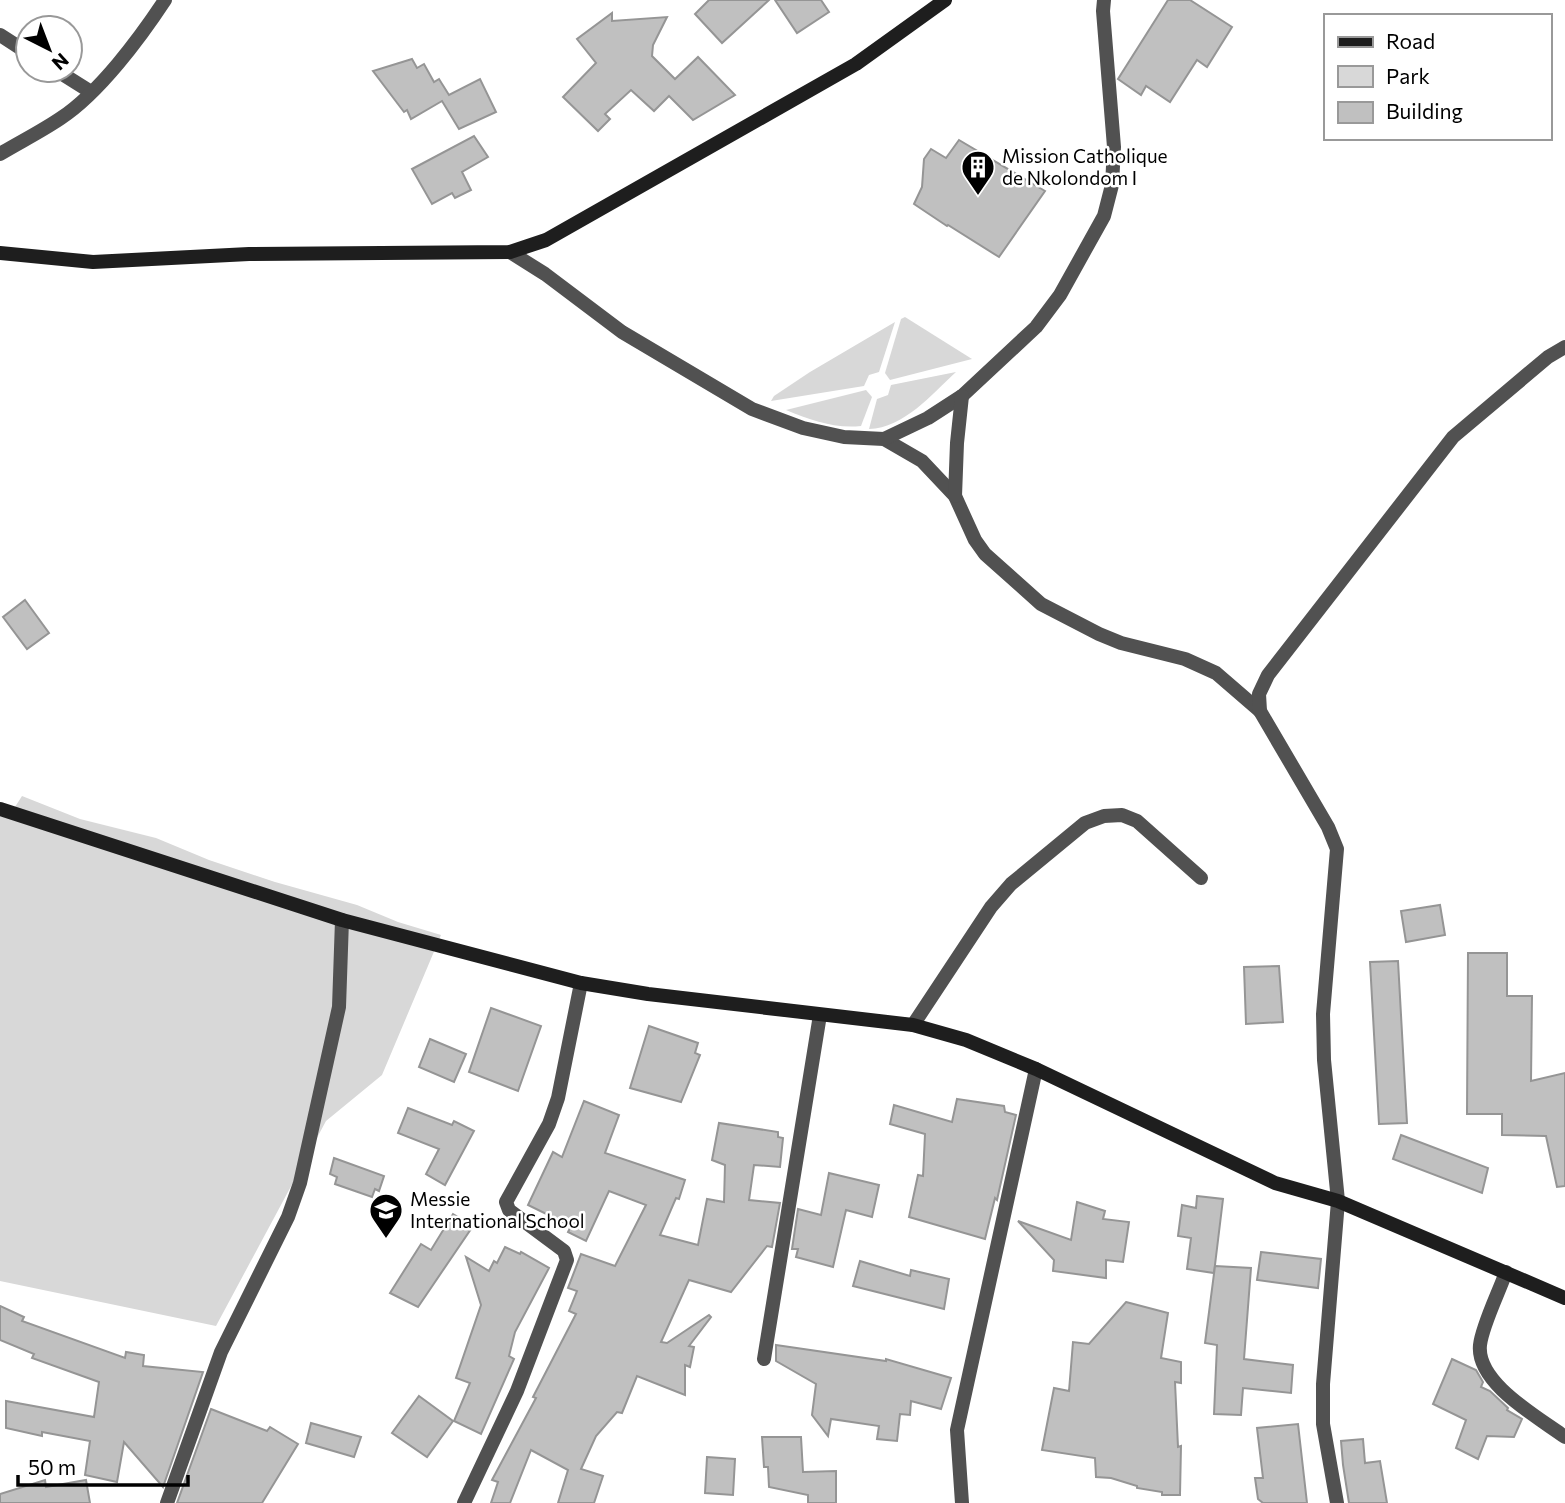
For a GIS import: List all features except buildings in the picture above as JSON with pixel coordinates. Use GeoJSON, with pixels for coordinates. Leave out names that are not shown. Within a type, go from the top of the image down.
{"type":"FeatureCollection","features":[{"type":"Feature","properties":{"kind":"main road"},"geometry":{"type":"LineString","coordinates":[[0,253],[93,262],[249,254],[510,252],[546,240],[856,64],[945,0]]}},
{"type":"Feature","properties":{"kind":"main road"},"geometry":{"type":"LineString","coordinates":[[0,808],[342,920],[580,983],[913,1025],[966,1040],[1036,1069],[1275,1183],[1338,1201],[1565,1298]]}},
{"type":"Feature","properties":{"kind":"street"},"geometry":{"type":"LineString","coordinates":[[0,154],[62,118],[91,92],[138,38],[165,0]]}},
{"type":"Feature","properties":{"kind":"street"},"geometry":{"type":"LineString","coordinates":[[884,439],[928,418],[962,396],[1036,327],[1060,295],[1104,216],[1112,185],[1114,147],[1102,11],[1104,0]]}},
{"type":"Feature","properties":{"kind":"street"},"geometry":{"type":"LineString","coordinates":[[78,84],[91,92]]}},
{"type":"Feature","properties":{"kind":"street"},"geometry":{"type":"LineString","coordinates":[[510,252],[545,274],[622,332],[752,409],[803,428],[834,435],[884,439],[922,461],[955,496],[975,540],[985,554],[1041,604],[1098,634],[1121,643],[1185,659],[1216,673],[1260,711],[1328,827],[1337,849],[1323,1014],[1324,1060],[1338,1201],[1323,1384],[1323,1424],[1337,1503]]}},
{"type":"Feature","properties":{"kind":"street"},"geometry":{"type":"LineString","coordinates":[[1260,711],[1259,694],[1268,675],[1453,437],[1548,357],[1565,347]]}},
{"type":"Feature","properties":{"kind":"street"},"geometry":{"type":"LineString","coordinates":[[955,496],[962,396]]}},
{"type":"Feature","properties":{"kind":"street"},"geometry":{"type":"LineString","coordinates":[[913,1025],[990,907],[1011,884],[1085,823],[1104,816],[1122,815],[1137,821],[1201,878]]}},
{"type":"Feature","properties":{"kind":"street"},"geometry":{"type":"LineString","coordinates":[[167,1503],[221,1352],[288,1216],[300,1183],[339,1007],[342,920]]}},
{"type":"Feature","properties":{"kind":"street"},"geometry":{"type":"LineString","coordinates":[[464,1503],[517,1391],[567,1260],[564,1251],[517,1217],[509,1210],[506,1202],[549,1124],[558,1098],[580,983]]}},
{"type":"Feature","properties":{"kind":"street"},"geometry":{"type":"LineString","coordinates":[[764,1359],[820,1015]]}},
{"type":"Feature","properties":{"kind":"street"},"geometry":{"type":"LineString","coordinates":[[962,1503],[957,1430],[1036,1069]]}},
{"type":"Feature","properties":{"kind":"street"},"geometry":{"type":"LineString","coordinates":[[1506,1272],[1480,1343],[1480,1359],[1498,1387],[1565,1437]]}},
{"type":"Feature","properties":{"kind":"green space"},"geometry":{"type":"Polygon","coordinates":[[[905,317],[972,359],[890,380],[885,373],[901,319],[905,317]]]}},
{"type":"Feature","properties":{"kind":"green space"},"geometry":{"type":"Polygon","coordinates":[[[895,322],[879,372],[869,375],[864,386],[771,401],[774,396],[810,372],[895,322]]]}},
{"type":"Feature","properties":{"kind":"green space"},"geometry":{"type":"Polygon","coordinates":[[[956,372],[906,416],[894,423],[869,429],[877,399],[888,395],[891,385],[956,372]]]}},
{"type":"Feature","properties":{"kind":"green space"},"geometry":{"type":"Polygon","coordinates":[[[866,390],[872,397],[861,426],[832,425],[786,410],[866,390]]]}},
{"type":"Feature","properties":{"kind":"green space"},"geometry":{"type":"Polygon","coordinates":[[[22,796],[80,819],[156,838],[209,860],[357,905],[398,922],[441,935],[382,1075],[326,1121],[216,1326],[0,1281],[0,816],[8,818],[22,796]]]}},
{"type":"Feature","properties":{"kind":"place","name":"Mission Catholique de Nkolondom I"},"geometry":{"type":"Point","coordinates":[978,197]}},
{"type":"Feature","properties":{"kind":"place","name":"Messie International School"},"geometry":{"type":"Point","coordinates":[386,1240]}}]}
